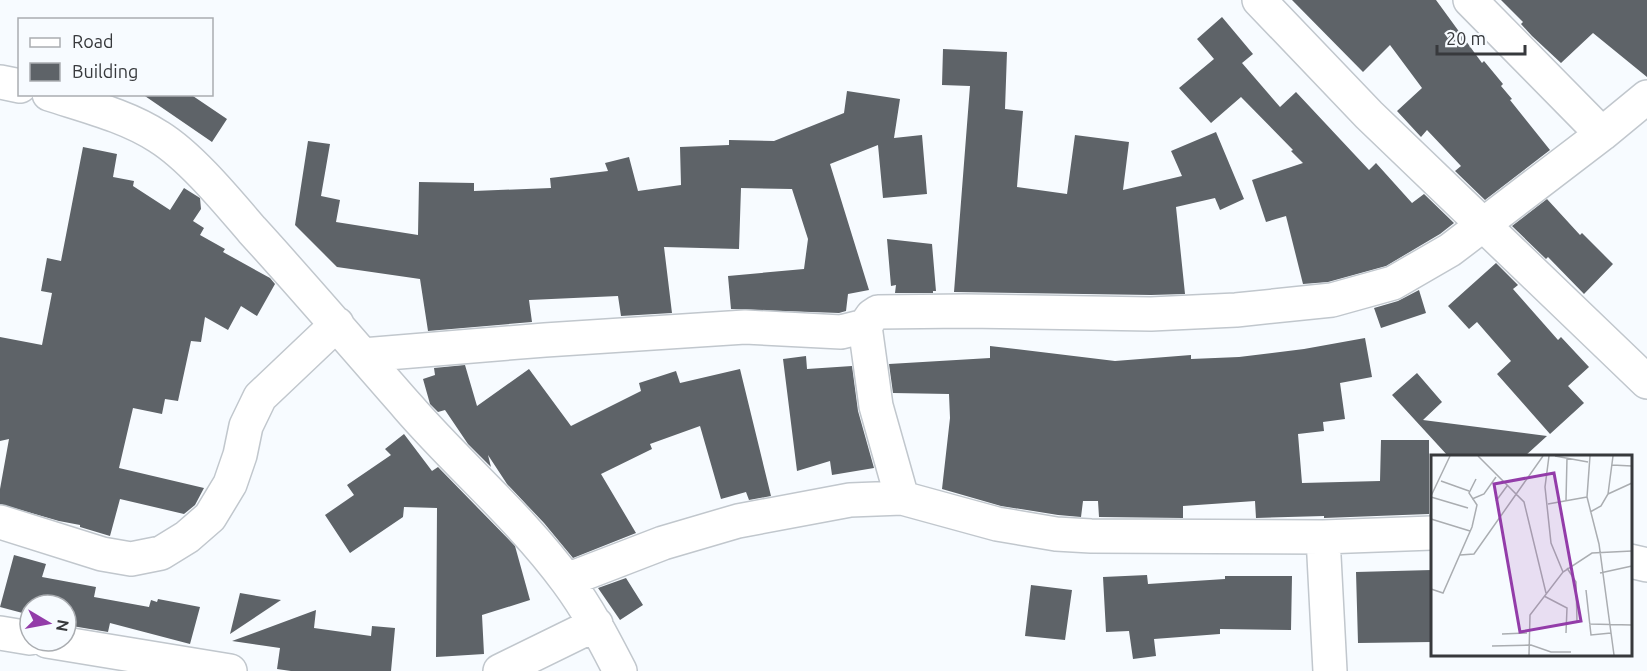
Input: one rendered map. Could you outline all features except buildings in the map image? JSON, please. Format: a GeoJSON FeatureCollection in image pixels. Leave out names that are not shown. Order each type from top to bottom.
{"type":"FeatureCollection","features":[{"type":"Feature","properties":{"kind":"street"},"geometry":{"type":"LineString","coordinates":[[1259,0],[1369,115],[1647,382]]}},
{"type":"Feature","properties":{"kind":"street"},"geometry":{"type":"LineString","coordinates":[[1470,0],[1602,134]]}},
{"type":"Feature","properties":{"kind":"street"},"geometry":{"type":"LineString","coordinates":[[0,82],[18,86]]}},
{"type":"Feature","properties":{"kind":"street"},"geometry":{"type":"LineString","coordinates":[[55,96],[134,124],[159,136],[177,150],[230,205],[337,324],[409,409],[530,537],[567,580],[596,624],[620,671]]}},
{"type":"Feature","properties":{"kind":"street"},"geometry":{"type":"LineString","coordinates":[[363,355],[745,327],[841,332],[865,326],[878,312],[1151,314],[1236,310],[1332,300],[1393,283],[1450,250],[1647,98]]}},
{"type":"Feature","properties":{"kind":"street"},"geometry":{"type":"LineString","coordinates":[[0,522],[102,554],[130,559],[161,553],[188,537],[210,517],[230,484],[240,455],[246,426],[260,397],[337,324]]}},
{"type":"Feature","properties":{"kind":"street"},"geometry":{"type":"LineString","coordinates":[[865,326],[876,405],[903,498]]}},
{"type":"Feature","properties":{"kind":"street"},"geometry":{"type":"LineString","coordinates":[[567,580],[663,543],[738,521],[850,500],[903,498],[998,524],[1056,534],[1120,537],[1323,537],[1431,533]]}},
{"type":"Feature","properties":{"kind":"street"},"geometry":{"type":"LineString","coordinates":[[1323,537],[1330,671]]}},
{"type":"Feature","properties":{"kind":"street"},"geometry":{"type":"LineString","coordinates":[[1632,561],[1647,565]]}},
{"type":"Feature","properties":{"kind":"street"},"geometry":{"type":"LineString","coordinates":[[501,671],[596,624]]}},
{"type":"Feature","properties":{"kind":"street"},"geometry":{"type":"LineString","coordinates":[[0,633],[18,636]]}},
{"type":"Feature","properties":{"kind":"street"},"geometry":{"type":"LineString","coordinates":[[78,646],[230,671]]}}]}
